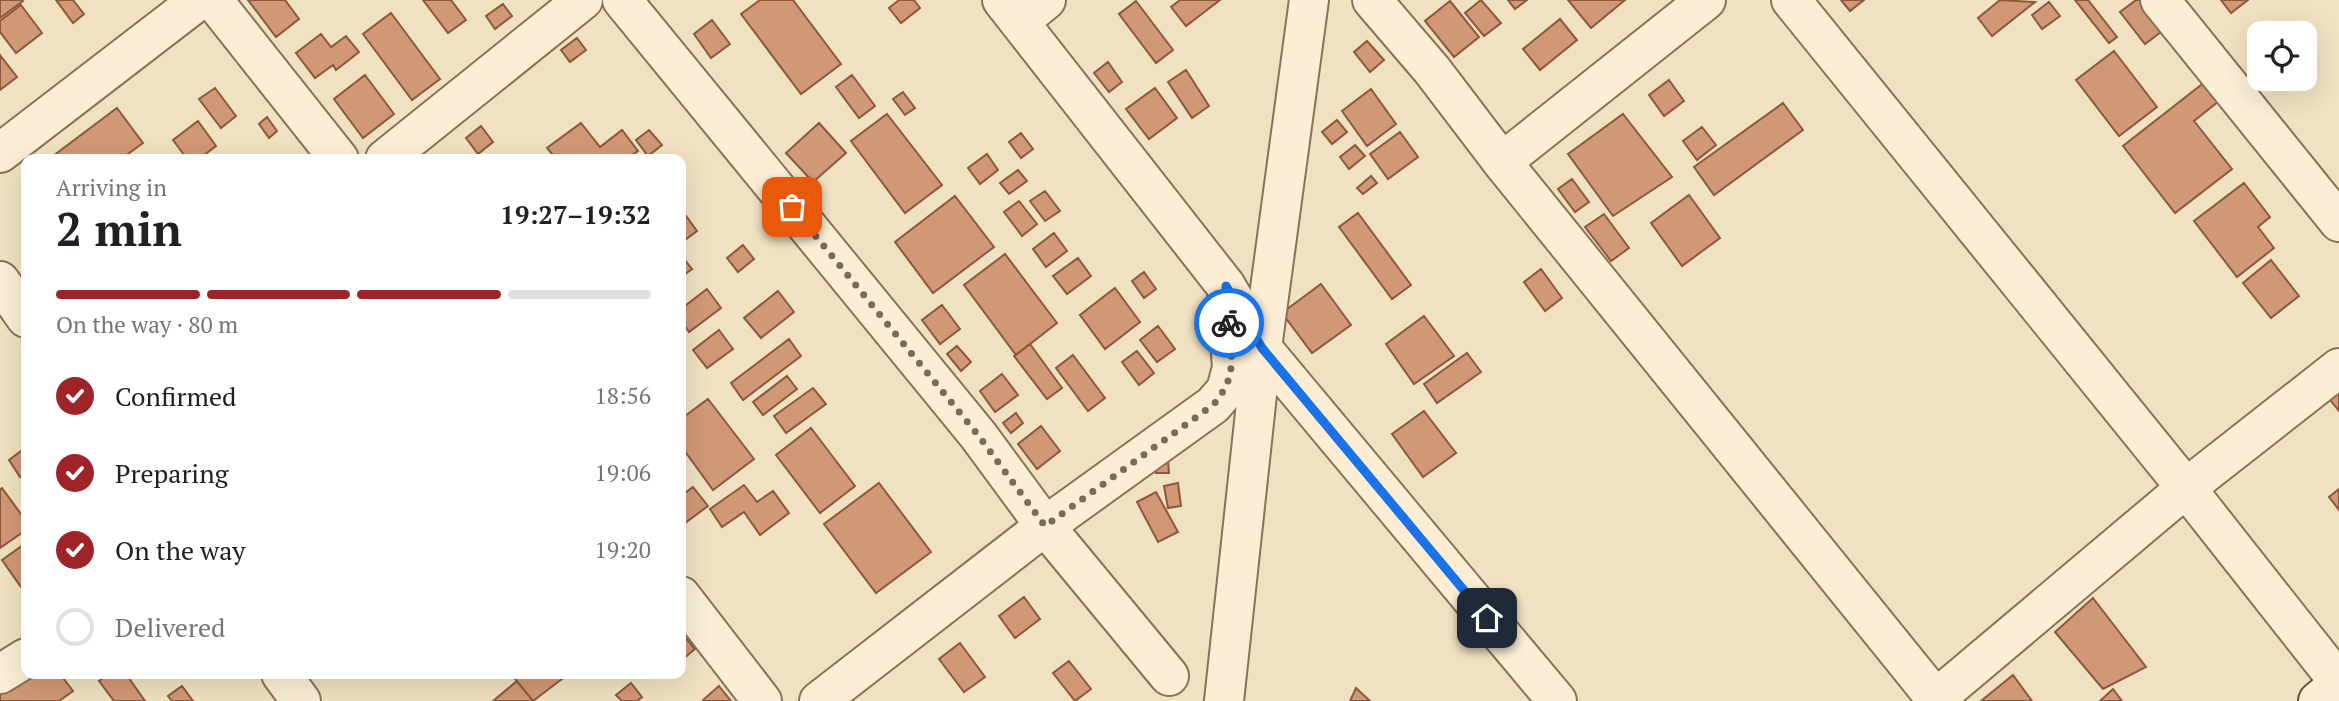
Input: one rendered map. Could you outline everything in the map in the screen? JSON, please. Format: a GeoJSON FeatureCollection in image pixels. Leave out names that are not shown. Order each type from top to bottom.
{"type":"FeatureCollection","features":[{"type":"Feature","properties":{"kind":"street"},"geometry":{"type":"LineString","coordinates":[[0,153],[200,0]]}},
{"type":"Feature","properties":{"kind":"street"},"geometry":{"type":"LineString","coordinates":[[212,0],[335,154]]}},
{"type":"Feature","properties":{"kind":"street"},"geometry":{"type":"LineString","coordinates":[[391,154],[583,0]]}},
{"type":"Feature","properties":{"kind":"street"},"geometry":{"type":"LineString","coordinates":[[622,0],[978,435],[1045,526],[1169,676]]}},
{"type":"Feature","properties":{"kind":"street"},"geometry":{"type":"LineString","coordinates":[[1224,701],[1262,348],[1309,0]]}},
{"type":"Feature","properties":{"kind":"street"},"geometry":{"type":"LineString","coordinates":[[1372,0],[1432,69],[1502,162],[1934,700],[2186,488],[2339,368]]}},
{"type":"Feature","properties":{"kind":"street"},"geometry":{"type":"LineString","coordinates":[[1502,162],[1706,0]]}},
{"type":"Feature","properties":{"kind":"street"},"geometry":{"type":"LineString","coordinates":[[1791,0],[2186,488],[2339,683],[2318,701]]}},
{"type":"Feature","properties":{"kind":"street"},"geometry":{"type":"LineString","coordinates":[[2160,0],[2339,222]]}},
{"type":"Feature","properties":{"kind":"street"},"geometry":{"type":"LineString","coordinates":[[1023,7],[1226,286],[1262,348],[1557,701]]}},
{"type":"Feature","properties":{"kind":"street"},"geometry":{"type":"LineString","coordinates":[[0,281],[21,311]]}},
{"type":"Feature","properties":{"kind":"street"},"geometry":{"type":"LineString","coordinates":[[819,701],[1045,526],[1213,405],[1226,390],[1232,368],[1226,286]]}},
{"type":"Feature","properties":{"kind":"street"},"geometry":{"type":"LineString","coordinates":[[686,602],[762,701]]}},
{"type":"Feature","properties":{"kind":"street"},"geometry":{"type":"LineString","coordinates":[[0,674],[21,661]]}},
{"type":"Feature","properties":{"kind":"street"},"geometry":{"type":"LineString","coordinates":[[285,679],[301,701]]}},
{"type":"Feature","properties":{"kind":"building"},"geometry":{"type":"Polygon","coordinates":[[[0,0],[22,0],[23,1],[0,18],[0,0]]]}},
{"type":"Feature","properties":{"kind":"building"},"geometry":{"type":"Polygon","coordinates":[[[56,0],[73,0],[84,14],[73,23],[56,0]]]}},
{"type":"Feature","properties":{"kind":"building"},"geometry":{"type":"Polygon","coordinates":[[[248,0],[285,0],[299,19],[276,37],[248,0]]]}},
{"type":"Feature","properties":{"kind":"building"},"geometry":{"type":"Polygon","coordinates":[[[423,0],[451,0],[466,20],[448,33],[423,0]]]}},
{"type":"Feature","properties":{"kind":"building"},"geometry":{"type":"Polygon","coordinates":[[[760,0],[793,0],[841,64],[801,94],[741,14],[760,0]]]}},
{"type":"Feature","properties":{"kind":"building"},"geometry":{"type":"Polygon","coordinates":[[[899,0],[914,0],[920,8],[901,23],[889,8],[899,0]]]}},
{"type":"Feature","properties":{"kind":"building"},"geometry":{"type":"Polygon","coordinates":[[[1180,0],[1220,0],[1186,26],[1171,7],[1180,0]]]}},
{"type":"Feature","properties":{"kind":"building"},"geometry":{"type":"Polygon","coordinates":[[[1481,0],[1501,23],[1484,36],[1465,13],[1481,0]]]}},
{"type":"Feature","properties":{"kind":"building"},"geometry":{"type":"Polygon","coordinates":[[[1508,0],[1527,0],[1515,9],[1508,0]]]}},
{"type":"Feature","properties":{"kind":"building"},"geometry":{"type":"Polygon","coordinates":[[[1568,0],[1625,0],[1591,28],[1568,0]]]}},
{"type":"Feature","properties":{"kind":"building"},"geometry":{"type":"Polygon","coordinates":[[[1841,0],[1864,0],[1850,11],[1841,0]]]}},
{"type":"Feature","properties":{"kind":"building"},"geometry":{"type":"Polygon","coordinates":[[[2000,0],[2035,2],[1992,36],[1978,18],[2000,0]]]}},
{"type":"Feature","properties":{"kind":"building"},"geometry":{"type":"Polygon","coordinates":[[[2075,0],[2088,0],[2117,37],[2109,43],[2075,0]]]}},
{"type":"Feature","properties":{"kind":"building"},"geometry":{"type":"Polygon","coordinates":[[[2136,0],[2145,0],[2166,28],[2145,44],[2120,12],[2136,0]]]}},
{"type":"Feature","properties":{"kind":"building"},"geometry":{"type":"Polygon","coordinates":[[[2221,0],[2248,0],[2231,13],[2221,0]]]}},
{"type":"Feature","properties":{"kind":"building"},"geometry":{"type":"Polygon","coordinates":[[[1136,1],[1173,50],[1156,63],[1119,14],[1136,1]]]}},
{"type":"Feature","properties":{"kind":"building"},"geometry":{"type":"Polygon","coordinates":[[[1450,1],[1479,37],[1454,57],[1425,21],[1450,1]]]}},
{"type":"Feature","properties":{"kind":"building"},"geometry":{"type":"Polygon","coordinates":[[[2049,2],[2060,16],[2042,29],[2032,15],[2049,2]]]}},
{"type":"Feature","properties":{"kind":"building"},"geometry":{"type":"Polygon","coordinates":[[[503,4],[512,16],[495,29],[486,16],[503,4]]]}},
{"type":"Feature","properties":{"kind":"building"},"geometry":{"type":"Polygon","coordinates":[[[21,5],[42,33],[16,53],[0,32],[0,21],[21,5]]]}},
{"type":"Feature","properties":{"kind":"building"},"geometry":{"type":"Polygon","coordinates":[[[391,13],[440,79],[412,100],[363,34],[391,13]]]}},
{"type":"Feature","properties":{"kind":"building"},"geometry":{"type":"Polygon","coordinates":[[[1560,19],[1577,40],[1540,70],[1523,49],[1560,19]]]}},
{"type":"Feature","properties":{"kind":"building"},"geometry":{"type":"Polygon","coordinates":[[[712,20],[730,44],[711,58],[694,34],[712,20]]]}},
{"type":"Feature","properties":{"kind":"building"},"geometry":{"type":"Polygon","coordinates":[[[321,34],[331,47],[346,36],[359,52],[336,70],[333,65],[315,78],[296,53],[321,34]]]}},
{"type":"Feature","properties":{"kind":"building"},"geometry":{"type":"Polygon","coordinates":[[[577,38],[586,50],[570,62],[561,50],[577,38]]]}},
{"type":"Feature","properties":{"kind":"building"},"geometry":{"type":"Polygon","coordinates":[[[1367,41],[1384,60],[1370,72],[1354,52],[1367,41]]]}},
{"type":"Feature","properties":{"kind":"building"},"geometry":{"type":"Polygon","coordinates":[[[2114,51],[2157,107],[2119,136],[2076,80],[2114,51]]]}},
{"type":"Feature","properties":{"kind":"building"},"geometry":{"type":"Polygon","coordinates":[[[0,55],[17,77],[0,90],[0,55]]]}},
{"type":"Feature","properties":{"kind":"building"},"geometry":{"type":"Polygon","coordinates":[[[1108,62],[1122,82],[1109,92],[1094,73],[1108,62]]]}},
{"type":"Feature","properties":{"kind":"building"},"geometry":{"type":"Polygon","coordinates":[[[1186,70],[1209,106],[1192,118],[1168,82],[1186,70]]]}},
{"type":"Feature","properties":{"kind":"building"},"geometry":{"type":"Polygon","coordinates":[[[365,75],[394,114],[363,138],[334,99],[365,75]]]}},
{"type":"Feature","properties":{"kind":"building"},"geometry":{"type":"Polygon","coordinates":[[[852,75],[875,106],[859,118],[836,87],[852,75]]]}},
{"type":"Feature","properties":{"kind":"building"},"geometry":{"type":"Polygon","coordinates":[[[2210,78],[2224,97],[2194,121],[2232,169],[2175,213],[2123,146],[2210,78]]]}},
{"type":"Feature","properties":{"kind":"building"},"geometry":{"type":"Polygon","coordinates":[[[1669,80],[1684,101],[1664,116],[1649,95],[1669,80]]]}},
{"type":"Feature","properties":{"kind":"building"},"geometry":{"type":"Polygon","coordinates":[[[215,88],[236,116],[221,128],[199,99],[215,88]]]}},
{"type":"Feature","properties":{"kind":"building"},"geometry":{"type":"Polygon","coordinates":[[[1155,88],[1177,118],[1149,139],[1126,109],[1155,88]]]}},
{"type":"Feature","properties":{"kind":"building"},"geometry":{"type":"Polygon","coordinates":[[[1371,89],[1396,124],[1367,146],[1342,111],[1371,89]]]}},
{"type":"Feature","properties":{"kind":"building"},"geometry":{"type":"Polygon","coordinates":[[[903,92],[915,108],[905,115],[893,99],[903,92]]]}},
{"type":"Feature","properties":{"kind":"building"},"geometry":{"type":"Polygon","coordinates":[[[1783,103],[1803,130],[1714,195],[1694,167],[1783,103]]]}},
{"type":"Feature","properties":{"kind":"building"},"geometry":{"type":"Polygon","coordinates":[[[117,108],[143,143],[128,154],[56,154],[117,108]]]}},
{"type":"Feature","properties":{"kind":"building"},"geometry":{"type":"Polygon","coordinates":[[[887,114],[942,185],[905,213],[851,141],[887,114]]]}},
{"type":"Feature","properties":{"kind":"building"},"geometry":{"type":"Polygon","coordinates":[[[1623,114],[1672,177],[1613,216],[1568,154],[1623,114]]]}},
{"type":"Feature","properties":{"kind":"building"},"geometry":{"type":"Polygon","coordinates":[[[267,117],[277,131],[269,138],[259,124],[267,117]]]}},
{"type":"Feature","properties":{"kind":"building"},"geometry":{"type":"Polygon","coordinates":[[[1337,120],[1347,132],[1332,144],[1322,132],[1337,120]]]}},
{"type":"Feature","properties":{"kind":"building"},"geometry":{"type":"Polygon","coordinates":[[[198,121],[216,146],[206,154],[183,154],[173,140],[198,121]]]}},
{"type":"Feature","properties":{"kind":"building"},"geometry":{"type":"Polygon","coordinates":[[[581,123],[600,147],[622,130],[638,151],[634,154],[552,154],[547,148],[581,123]]]}},
{"type":"Feature","properties":{"kind":"building"},"geometry":{"type":"Polygon","coordinates":[[[819,123],[846,153],[813,182],[786,153],[819,123]]]}},
{"type":"Feature","properties":{"kind":"building"},"geometry":{"type":"Polygon","coordinates":[[[481,126],[493,142],[478,154],[466,138],[481,126]]]}},
{"type":"Feature","properties":{"kind":"building"},"geometry":{"type":"Polygon","coordinates":[[[1702,127],[1716,145],[1697,160],[1683,141],[1702,127]]]}},
{"type":"Feature","properties":{"kind":"building"},"geometry":{"type":"Polygon","coordinates":[[[649,130],[662,145],[646,154],[636,140],[649,130]]]}},
{"type":"Feature","properties":{"kind":"building"},"geometry":{"type":"Polygon","coordinates":[[[1400,132],[1418,157],[1388,179],[1370,154],[1400,132]]]}},
{"type":"Feature","properties":{"kind":"building"},"geometry":{"type":"Polygon","coordinates":[[[1021,133],[1033,149],[1021,158],[1009,142],[1021,133]]]}},
{"type":"Feature","properties":{"kind":"building"},"geometry":{"type":"Polygon","coordinates":[[[1355,145],[1365,156],[1349,169],[1340,157],[1355,145]]]}},
{"type":"Feature","properties":{"kind":"building"},"geometry":{"type":"Polygon","coordinates":[[[987,154],[998,170],[980,184],[968,168],[987,154]]]}},
{"type":"Feature","properties":{"kind":"building"},"geometry":{"type":"Polygon","coordinates":[[[1018,170],[1027,181],[1009,194],[1000,183],[1018,170]]]}},
{"type":"Feature","properties":{"kind":"building"},"geometry":{"type":"Polygon","coordinates":[[[1371,176],[1377,183],[1363,194],[1357,188],[1371,176]]]}},
{"type":"Feature","properties":{"kind":"building"},"geometry":{"type":"Polygon","coordinates":[[[1572,179],[1589,202],[1575,212],[1558,189],[1572,179]]]}},
{"type":"Feature","properties":{"kind":"building"},"geometry":{"type":"Polygon","coordinates":[[[2244,183],[2270,217],[2258,227],[2274,248],[2237,277],[2194,221],[2244,183]]]}},
{"type":"Feature","properties":{"kind":"building"},"geometry":{"type":"Polygon","coordinates":[[[1045,191],[1060,211],[1045,221],[1030,201],[1045,191]]]}},
{"type":"Feature","properties":{"kind":"building"},"geometry":{"type":"Polygon","coordinates":[[[1689,195],[1720,238],[1682,266],[1651,223],[1689,195]]]}},
{"type":"Feature","properties":{"kind":"building"},"geometry":{"type":"Polygon","coordinates":[[[955,196],[994,247],[933,293],[895,242],[955,196]]]}},
{"type":"Feature","properties":{"kind":"building"},"geometry":{"type":"Polygon","coordinates":[[[1019,201],[1037,224],[1022,236],[1004,212],[1019,201]]]}},
{"type":"Feature","properties":{"kind":"building"},"geometry":{"type":"Polygon","coordinates":[[[1358,213],[1411,285],[1392,299],[1339,227],[1358,213]]]}},
{"type":"Feature","properties":{"kind":"building"},"geometry":{"type":"Polygon","coordinates":[[[1604,214],[1629,248],[1611,261],[1585,227],[1604,214]]]}},
{"type":"Feature","properties":{"kind":"building"},"geometry":{"type":"Polygon","coordinates":[[[686,216],[697,231],[686,239],[686,216]]]}},
{"type":"Feature","properties":{"kind":"building"},"geometry":{"type":"Polygon","coordinates":[[[1054,233],[1067,251],[1046,267],[1033,249],[1054,233]]]}},
{"type":"Feature","properties":{"kind":"building"},"geometry":{"type":"Polygon","coordinates":[[[743,245],[754,259],[738,272],[727,258],[743,245]]]}},
{"type":"Feature","properties":{"kind":"building"},"geometry":{"type":"Polygon","coordinates":[[[1005,254],[1057,323],[1016,355],[964,285],[1005,254]]]}},
{"type":"Feature","properties":{"kind":"building"},"geometry":{"type":"Polygon","coordinates":[[[1078,258],[1091,276],[1067,294],[1053,276],[1078,258]]]}},
{"type":"Feature","properties":{"kind":"building"},"geometry":{"type":"Polygon","coordinates":[[[2271,260],[2299,296],[2271,318],[2243,283],[2271,260]]]}},
{"type":"Feature","properties":{"kind":"building"},"geometry":{"type":"Polygon","coordinates":[[[686,261],[692,269],[686,273],[686,261]]]}},
{"type":"Feature","properties":{"kind":"building"},"geometry":{"type":"Polygon","coordinates":[[[1541,269],[1562,298],[1545,311],[1524,282],[1541,269]]]}},
{"type":"Feature","properties":{"kind":"building"},"geometry":{"type":"Polygon","coordinates":[[[1144,272],[1156,289],[1144,298],[1132,281],[1144,272]]]}},
{"type":"Feature","properties":{"kind":"building"},"geometry":{"type":"Polygon","coordinates":[[[1321,284],[1351,325],[1312,353],[1282,313],[1321,284]]]}},
{"type":"Feature","properties":{"kind":"building"},"geometry":{"type":"Polygon","coordinates":[[[1115,288],[1140,322],[1105,349],[1080,315],[1115,288]]]}},
{"type":"Feature","properties":{"kind":"building"},"geometry":{"type":"Polygon","coordinates":[[[707,289],[721,308],[689,332],[686,328],[686,305],[707,289]]]}},
{"type":"Feature","properties":{"kind":"building"},"geometry":{"type":"Polygon","coordinates":[[[778,291],[794,312],[761,338],[744,318],[778,291]]]}},
{"type":"Feature","properties":{"kind":"building"},"geometry":{"type":"Polygon","coordinates":[[[942,305],[960,329],[940,344],[922,320],[942,305]]]}},
{"type":"Feature","properties":{"kind":"building"},"geometry":{"type":"Polygon","coordinates":[[[1424,316],[1454,356],[1414,384],[1386,344],[1424,316]]]}},
{"type":"Feature","properties":{"kind":"building"},"geometry":{"type":"Polygon","coordinates":[[[1158,326],[1175,349],[1157,362],[1140,340],[1158,326]]]}},
{"type":"Feature","properties":{"kind":"building"},"geometry":{"type":"Polygon","coordinates":[[[719,330],[733,349],[707,368],[693,350],[719,330]]]}},
{"type":"Feature","properties":{"kind":"building"},"geometry":{"type":"Polygon","coordinates":[[[789,339],[801,356],[743,400],[731,383],[789,339]]]}},
{"type":"Feature","properties":{"kind":"building"},"geometry":{"type":"Polygon","coordinates":[[[1030,344],[1062,388],[1047,399],[1014,356],[1030,344]]]}},
{"type":"Feature","properties":{"kind":"building"},"geometry":{"type":"Polygon","coordinates":[[[957,346],[971,362],[961,371],[947,354],[957,346]]]}},
{"type":"Feature","properties":{"kind":"building"},"geometry":{"type":"Polygon","coordinates":[[[1137,351],[1154,373],[1139,385],[1122,362],[1137,351]]]}},
{"type":"Feature","properties":{"kind":"building"},"geometry":{"type":"Polygon","coordinates":[[[1467,353],[1481,372],[1437,403],[1424,384],[1467,353]]]}},
{"type":"Feature","properties":{"kind":"building"},"geometry":{"type":"Polygon","coordinates":[[[1073,355],[1105,398],[1088,411],[1056,368],[1073,355]]]}},
{"type":"Feature","properties":{"kind":"building"},"geometry":{"type":"Polygon","coordinates":[[[1002,374],[1018,395],[995,412],[980,391],[1002,374]]]}},
{"type":"Feature","properties":{"kind":"building"},"geometry":{"type":"Polygon","coordinates":[[[787,376],[797,389],[763,415],[753,402],[787,376]]]}},
{"type":"Feature","properties":{"kind":"building"},"geometry":{"type":"Polygon","coordinates":[[[2339,376],[2339,411],[2322,390],[2339,376]]]}},
{"type":"Feature","properties":{"kind":"building"},"geometry":{"type":"Polygon","coordinates":[[[813,388],[826,404],[786,433],[774,416],[813,388]]]}},
{"type":"Feature","properties":{"kind":"building"},"geometry":{"type":"Polygon","coordinates":[[[708,399],[754,459],[713,490],[686,453],[686,415],[708,399]]]}},
{"type":"Feature","properties":{"kind":"building"},"geometry":{"type":"Polygon","coordinates":[[[1424,411],[1456,453],[1423,477],[1392,434],[1424,411]]]}},
{"type":"Feature","properties":{"kind":"building"},"geometry":{"type":"Polygon","coordinates":[[[1016,413],[1023,423],[1011,433],[1003,423],[1016,413]]]}},
{"type":"Feature","properties":{"kind":"building"},"geometry":{"type":"Polygon","coordinates":[[[1041,426],[1060,451],[1037,469],[1018,444],[1041,426]]]}},
{"type":"Feature","properties":{"kind":"building"},"geometry":{"type":"Polygon","coordinates":[[[811,428],[855,486],[820,513],[776,455],[811,428]]]}},
{"type":"Feature","properties":{"kind":"building"},"geometry":{"type":"Polygon","coordinates":[[[21,451],[21,476],[20,477],[9,460],[21,451]]]}},
{"type":"Feature","properties":{"kind":"building"},"geometry":{"type":"Polygon","coordinates":[[[1155,459],[1168,459],[1169,473],[1156,473],[1155,459]]]}},
{"type":"Feature","properties":{"kind":"building"},"geometry":{"type":"Polygon","coordinates":[[[879,483],[931,552],[876,593],[824,524],[879,483]]]}},
{"type":"Feature","properties":{"kind":"building"},"geometry":{"type":"Polygon","coordinates":[[[1178,483],[1181,506],[1168,508],[1164,486],[1178,483]]]}},
{"type":"Feature","properties":{"kind":"building"},"geometry":{"type":"Polygon","coordinates":[[[744,485],[757,502],[773,491],[789,513],[760,535],[744,512],[722,527],[710,509],[744,485]]]}},
{"type":"Feature","properties":{"kind":"building"},"geometry":{"type":"Polygon","coordinates":[[[693,487],[708,506],[686,522],[686,492],[693,487]]]}},
{"type":"Feature","properties":{"kind":"building"},"geometry":{"type":"Polygon","coordinates":[[[2,488],[21,514],[21,533],[0,548],[2,488]]]}},
{"type":"Feature","properties":{"kind":"building"},"geometry":{"type":"Polygon","coordinates":[[[2339,489],[2339,510],[2329,497],[2339,489]]]}},
{"type":"Feature","properties":{"kind":"building"},"geometry":{"type":"Polygon","coordinates":[[[1156,492],[1178,532],[1158,542],[1137,502],[1156,492]]]}},
{"type":"Feature","properties":{"kind":"building"},"geometry":{"type":"Polygon","coordinates":[[[21,547],[21,587],[2,560],[21,547]]]}},
{"type":"Feature","properties":{"kind":"building"},"geometry":{"type":"Polygon","coordinates":[[[1024,597],[1040,619],[1015,638],[999,616],[1024,597]]]}},
{"type":"Feature","properties":{"kind":"building"},"geometry":{"type":"Polygon","coordinates":[[[2093,598],[2146,667],[2103,689],[2055,632],[2093,598]]]}},
{"type":"Feature","properties":{"kind":"building"},"geometry":{"type":"Polygon","coordinates":[[[686,638],[695,649],[686,657],[686,638]]]}},
{"type":"Feature","properties":{"kind":"building"},"geometry":{"type":"Polygon","coordinates":[[[960,643],[985,677],[964,692],[939,659],[960,643]]]}},
{"type":"Feature","properties":{"kind":"building"},"geometry":{"type":"Polygon","coordinates":[[[1069,661],[1091,689],[1075,701],[1053,673],[1069,661]]]}},
{"type":"Feature","properties":{"kind":"building"},"geometry":{"type":"Polygon","coordinates":[[[2013,675],[2032,701],[1981,701],[2013,675]]]}},
{"type":"Feature","properties":{"kind":"building"},"geometry":{"type":"Polygon","coordinates":[[[21,678],[64,679],[73,691],[59,701],[0,701],[0,693],[21,678]]]}},
{"type":"Feature","properties":{"kind":"building"},"geometry":{"type":"Polygon","coordinates":[[[130,679],[145,701],[114,701],[99,681],[130,679]]]}},
{"type":"Feature","properties":{"kind":"building"},"geometry":{"type":"Polygon","coordinates":[[[515,679],[562,679],[533,701],[515,679]]]}},
{"type":"Feature","properties":{"kind":"building"},"geometry":{"type":"Polygon","coordinates":[[[517,681],[533,701],[493,701],[517,681]]]}},
{"type":"Feature","properties":{"kind":"building"},"geometry":{"type":"Polygon","coordinates":[[[631,683],[642,697],[637,701],[622,701],[616,695],[631,683]]]}},
{"type":"Feature","properties":{"kind":"building"},"geometry":{"type":"Polygon","coordinates":[[[182,686],[193,701],[172,701],[168,696],[182,686]]]}},
{"type":"Feature","properties":{"kind":"building"},"geometry":{"type":"Polygon","coordinates":[[[719,686],[731,701],[703,700],[719,686]]]}},
{"type":"Feature","properties":{"kind":"building"},"geometry":{"type":"Polygon","coordinates":[[[1356,688],[1370,701],[1350,701],[1356,688]]]}},
{"type":"Feature","properties":{"kind":"building"},"geometry":{"type":"Polygon","coordinates":[[[2113,689],[2122,701],[2100,701],[2113,689]]]}},
{"type":"Feature","properties":{"kind":"way so far"},"geometry":{"type":"LineString","coordinates":[[792,207],[978,435],[1045,526],[1213,405],[1226,390],[1232,368],[1229,323]]}},
{"type":"Feature","properties":{"kind":"route"},"geometry":{"type":"LineString","coordinates":[[1229,323],[1226,286],[1262,348],[1487,618]]}}]}
